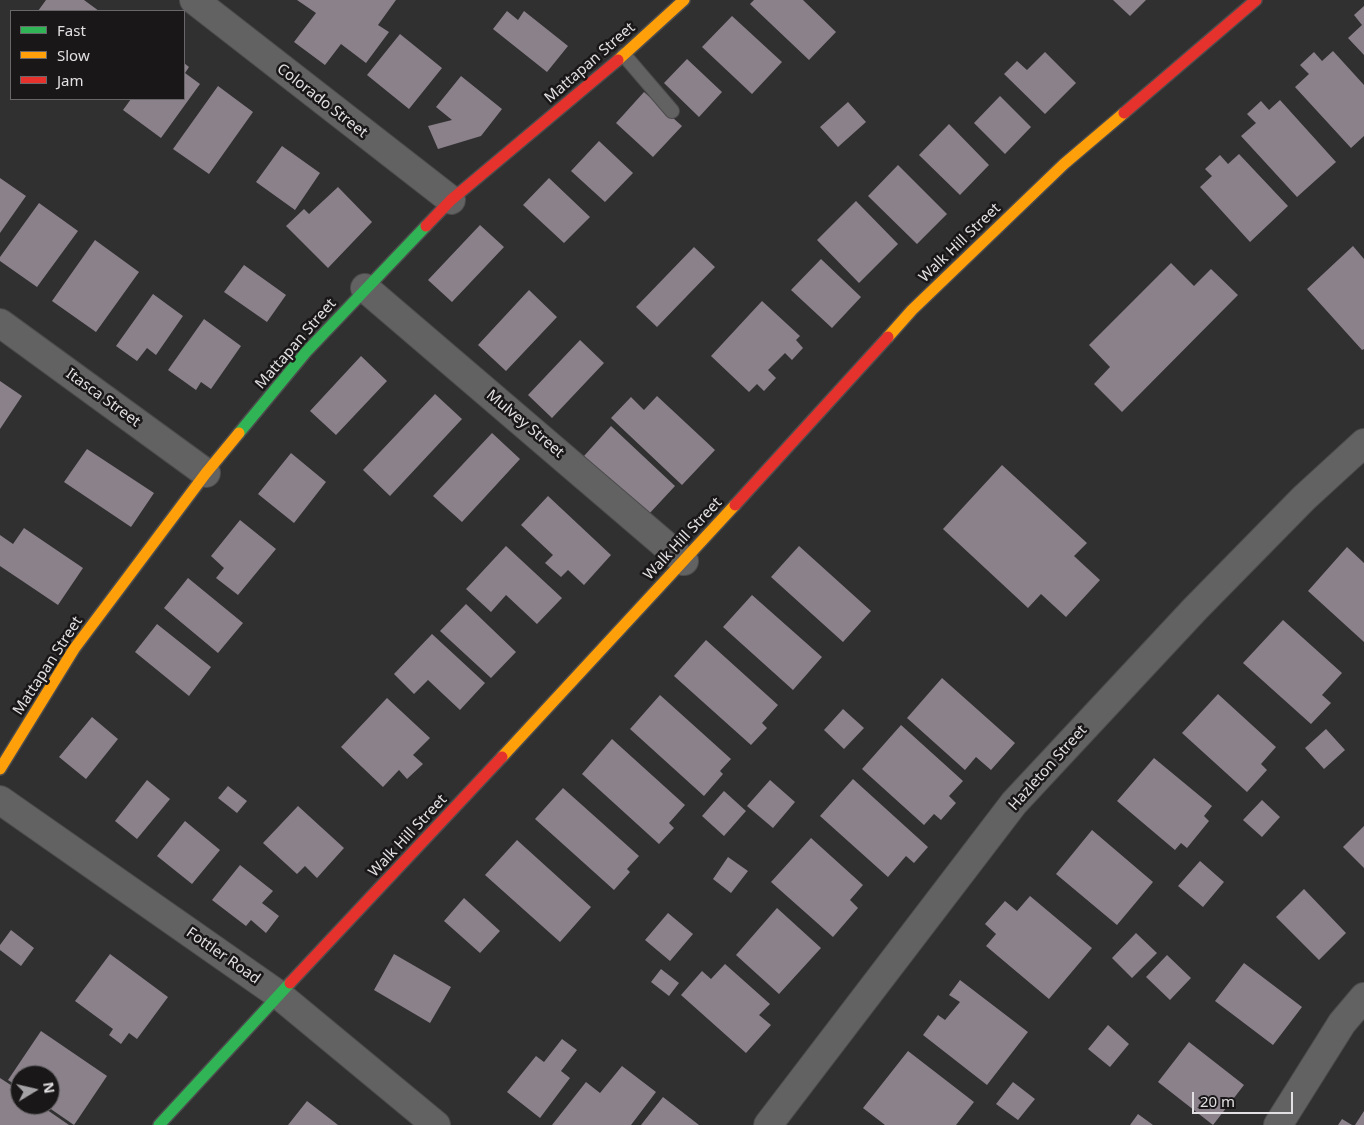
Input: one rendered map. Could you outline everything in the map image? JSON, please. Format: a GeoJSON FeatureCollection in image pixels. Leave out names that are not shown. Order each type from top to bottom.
{"type":"FeatureCollection","features":[{"type":"Feature","properties":{"kind":"main road","name":"Mattapan Street"},"geometry":{"type":"LineString","coordinates":[[0,769],[74,649],[206,473],[306,352],[450,200],[624,55],[684,0]]}},
{"type":"Feature","properties":{"kind":"main road","name":"Walk Hill Street"},"geometry":{"type":"LineString","coordinates":[[159,1125],[520,740],[912,310],[1064,164],[1256,0]]}},
{"type":"Feature","properties":{"kind":"street","name":"Colorado Street"},"geometry":{"type":"LineString","coordinates":[[194,0],[450,200]]}},
{"type":"Feature","properties":{"kind":"street","name":"Mulvey Street"},"geometry":{"type":"LineString","coordinates":[[365,288],[684,561]]}},
{"type":"Feature","properties":{"kind":"street","name":"Itasca Street"},"geometry":{"type":"LineString","coordinates":[[0,323],[206,473]]}},
{"type":"Feature","properties":{"kind":"street","name":"Hazleton Street"},"geometry":{"type":"LineString","coordinates":[[768,1125],[1014,803],[1195,609],[1304,498],[1364,443]]}},
{"type":"Feature","properties":{"kind":"street","name":"Fottler Road"},"geometry":{"type":"LineString","coordinates":[[0,800],[279,995],[436,1125]]}},
{"type":"Feature","properties":{"kind":"street"},"geometry":{"type":"LineString","coordinates":[[1278,1125],[1342,1023],[1364,996]]}},
{"type":"Feature","properties":{"kind":"lane"},"geometry":{"type":"LineString","coordinates":[[624,55],[672,111]]}},
{"type":"Feature","properties":{"kind":"building"},"geometry":{"type":"Polygon","coordinates":[[[46,0],[84,0],[98,10],[39,10],[46,0]]]}},
{"type":"Feature","properties":{"kind":"building"},"geometry":{"type":"Polygon","coordinates":[[[297,0],[396,0],[378,25],[389,32],[366,63],[341,44],[325,65],[294,42],[316,13],[297,0]]]}},
{"type":"Feature","properties":{"kind":"building"},"geometry":{"type":"Polygon","coordinates":[[[754,0],[803,0],[836,32],[809,60],[750,4],[754,0]]]}},
{"type":"Feature","properties":{"kind":"building"},"geometry":{"type":"Polygon","coordinates":[[[1113,0],[1146,0],[1130,16],[1113,0]]]}},
{"type":"Feature","properties":{"kind":"building"},"geometry":{"type":"Polygon","coordinates":[[[1364,6],[1364,55],[1348,38],[1362,25],[1354,15],[1364,6]]]}},
{"type":"Feature","properties":{"kind":"building"},"geometry":{"type":"Polygon","coordinates":[[[507,11],[518,20],[524,11],[568,46],[547,72],[493,29],[507,11]]]}},
{"type":"Feature","properties":{"kind":"building"},"geometry":{"type":"Polygon","coordinates":[[[732,16],[782,62],[752,94],[702,47],[732,16]]]}},
{"type":"Feature","properties":{"kind":"building"},"geometry":{"type":"Polygon","coordinates":[[[400,34],[442,68],[409,109],[367,75],[400,34]]]}},
{"type":"Feature","properties":{"kind":"building"},"geometry":{"type":"Polygon","coordinates":[[[1333,51],[1364,85],[1364,136],[1351,148],[1295,87],[1309,74],[1300,65],[1314,52],[1322,61],[1333,51]]]}},
{"type":"Feature","properties":{"kind":"building"},"geometry":{"type":"Polygon","coordinates":[[[1045,52],[1076,83],[1045,114],[1004,74],[1017,61],[1027,70],[1045,52]]]}},
{"type":"Feature","properties":{"kind":"building"},"geometry":{"type":"Polygon","coordinates":[[[687,59],[722,92],[699,117],[664,83],[687,59]]]}},
{"type":"Feature","properties":{"kind":"building"},"geometry":{"type":"Polygon","coordinates":[[[185,64],[189,67],[185,73],[185,64]]]}},
{"type":"Feature","properties":{"kind":"building"},"geometry":{"type":"Polygon","coordinates":[[[185,73],[200,84],[161,138],[123,110],[130,100],[185,100],[185,73]]]}},
{"type":"Feature","properties":{"kind":"building"},"geometry":{"type":"Polygon","coordinates":[[[461,76],[502,109],[481,136],[438,149],[428,126],[452,120],[436,107],[461,76]]]}},
{"type":"Feature","properties":{"kind":"building"},"geometry":{"type":"Polygon","coordinates":[[[218,86],[253,112],[209,174],[173,149],[218,86]]]}},
{"type":"Feature","properties":{"kind":"building"},"geometry":{"type":"Polygon","coordinates":[[[644,92],[682,126],[653,157],[616,123],[644,92]]]}},
{"type":"Feature","properties":{"kind":"building"},"geometry":{"type":"Polygon","coordinates":[[[1000,96],[1031,127],[1005,154],[974,123],[1000,96]]]}},
{"type":"Feature","properties":{"kind":"building"},"geometry":{"type":"Polygon","coordinates":[[[1280,100],[1336,162],[1297,197],[1241,136],[1256,123],[1247,114],[1261,101],[1269,110],[1280,100]]]}},
{"type":"Feature","properties":{"kind":"building"},"geometry":{"type":"Polygon","coordinates":[[[848,102],[866,122],[838,147],[820,127],[848,102]]]}},
{"type":"Feature","properties":{"kind":"building"},"geometry":{"type":"Polygon","coordinates":[[[949,124],[989,165],[960,195],[919,155],[949,124]]]}},
{"type":"Feature","properties":{"kind":"building"},"geometry":{"type":"Polygon","coordinates":[[[599,141],[633,173],[605,202],[571,171],[599,141]]]}},
{"type":"Feature","properties":{"kind":"building"},"geometry":{"type":"Polygon","coordinates":[[[282,146],[320,173],[295,210],[256,182],[282,146]]]}},
{"type":"Feature","properties":{"kind":"building"},"geometry":{"type":"Polygon","coordinates":[[[1239,154],[1288,206],[1250,242],[1200,187],[1212,176],[1205,169],[1220,155],[1228,164],[1239,154]]]}},
{"type":"Feature","properties":{"kind":"building"},"geometry":{"type":"Polygon","coordinates":[[[898,165],[947,214],[917,244],[868,196],[898,165]]]}},
{"type":"Feature","properties":{"kind":"building"},"geometry":{"type":"Polygon","coordinates":[[[0,178],[26,196],[0,233],[0,178]]]}},
{"type":"Feature","properties":{"kind":"building"},"geometry":{"type":"Polygon","coordinates":[[[549,178],[590,217],[564,243],[523,205],[549,178]]]}},
{"type":"Feature","properties":{"kind":"building"},"geometry":{"type":"Polygon","coordinates":[[[338,187],[372,222],[328,268],[286,226],[304,209],[309,214],[338,187]]]}},
{"type":"Feature","properties":{"kind":"building"},"geometry":{"type":"Polygon","coordinates":[[[856,201],[898,244],[859,283],[817,240],[856,201]]]}},
{"type":"Feature","properties":{"kind":"building"},"geometry":{"type":"Polygon","coordinates":[[[39,203],[78,231],[37,287],[0,261],[0,257],[39,203]]]}},
{"type":"Feature","properties":{"kind":"building"},"geometry":{"type":"Polygon","coordinates":[[[480,225],[504,247],[452,302],[428,280],[480,225]]]}},
{"type":"Feature","properties":{"kind":"building"},"geometry":{"type":"Polygon","coordinates":[[[95,240],[139,272],[96,332],[52,301],[95,240]]]}},
{"type":"Feature","properties":{"kind":"building"},"geometry":{"type":"Polygon","coordinates":[[[1353,246],[1364,259],[1364,349],[1362,350],[1307,289],[1353,246]]]}},
{"type":"Feature","properties":{"kind":"building"},"geometry":{"type":"Polygon","coordinates":[[[694,247],[715,267],[657,327],[636,307],[694,247]]]}},
{"type":"Feature","properties":{"kind":"building"},"geometry":{"type":"Polygon","coordinates":[[[821,259],[861,297],[832,328],[791,290],[821,259]]]}},
{"type":"Feature","properties":{"kind":"building"},"geometry":{"type":"Polygon","coordinates":[[[1171,263],[1194,286],[1211,269],[1238,295],[1122,412],[1094,384],[1110,367],[1089,345],[1171,263]]]}},
{"type":"Feature","properties":{"kind":"building"},"geometry":{"type":"Polygon","coordinates":[[[244,265],[286,295],[267,322],[224,292],[244,265]]]}},
{"type":"Feature","properties":{"kind":"building"},"geometry":{"type":"Polygon","coordinates":[[[529,290],[557,317],[506,371],[478,345],[529,290]]]}},
{"type":"Feature","properties":{"kind":"building"},"geometry":{"type":"Polygon","coordinates":[[[153,294],[183,316],[156,355],[147,348],[137,361],[116,346],[153,294]]]}},
{"type":"Feature","properties":{"kind":"building"},"geometry":{"type":"Polygon","coordinates":[[[762,301],[800,336],[796,340],[803,348],[792,360],[785,353],[768,370],[776,378],[764,391],[757,384],[749,392],[711,356],[762,301]]]}},
{"type":"Feature","properties":{"kind":"building"},"geometry":{"type":"Polygon","coordinates":[[[204,319],[241,346],[211,389],[201,382],[196,390],[168,370],[204,319]]]}},
{"type":"Feature","properties":{"kind":"building"},"geometry":{"type":"Polygon","coordinates":[[[580,340],[604,363],[552,418],[528,395],[580,340]]]}},
{"type":"Feature","properties":{"kind":"building"},"geometry":{"type":"Polygon","coordinates":[[[361,356],[387,381],[336,435],[310,411],[361,356]]]}},
{"type":"Feature","properties":{"kind":"building"},"geometry":{"type":"Polygon","coordinates":[[[0,381],[22,396],[0,429],[0,381]]]}},
{"type":"Feature","properties":{"kind":"building"},"geometry":{"type":"Polygon","coordinates":[[[435,394],[462,419],[390,496],[363,470],[435,394]]]}},
{"type":"Feature","properties":{"kind":"building"},"geometry":{"type":"Polygon","coordinates":[[[657,396],[715,450],[682,485],[611,418],[631,397],[644,410],[657,396]]]}},
{"type":"Feature","properties":{"kind":"building"},"geometry":{"type":"Polygon","coordinates":[[[611,426],[675,486],[648,515],[584,456],[611,426]]]}},
{"type":"Feature","properties":{"kind":"building"},"geometry":{"type":"Polygon","coordinates":[[[492,433],[520,459],[462,522],[433,496],[492,433]]]}},
{"type":"Feature","properties":{"kind":"building"},"geometry":{"type":"Polygon","coordinates":[[[87,449],[154,493],[131,527],[64,482],[87,449]]]}},
{"type":"Feature","properties":{"kind":"building"},"geometry":{"type":"Polygon","coordinates":[[[291,453],[326,482],[294,523],[258,494],[291,453]]]}},
{"type":"Feature","properties":{"kind":"building"},"geometry":{"type":"Polygon","coordinates":[[[1002,465],[1087,543],[1074,556],[1100,580],[1066,617],[1041,594],[1028,608],[943,529],[1002,465]]]}},
{"type":"Feature","properties":{"kind":"building"},"geometry":{"type":"Polygon","coordinates":[[[548,496],[611,555],[584,585],[568,570],[561,577],[545,563],[553,555],[521,525],[548,496]]]}},
{"type":"Feature","properties":{"kind":"building"},"geometry":{"type":"Polygon","coordinates":[[[240,520],[276,549],[238,595],[216,578],[224,568],[211,556],[240,520]]]}},
{"type":"Feature","properties":{"kind":"building"},"geometry":{"type":"Polygon","coordinates":[[[24,528],[83,568],[58,605],[0,566],[0,535],[13,544],[24,528]]]}},
{"type":"Feature","properties":{"kind":"building"},"geometry":{"type":"Polygon","coordinates":[[[506,546],[562,598],[537,624],[506,595],[491,612],[466,589],[506,546]]]}},
{"type":"Feature","properties":{"kind":"building"},"geometry":{"type":"Polygon","coordinates":[[[799,546],[871,611],[843,642],[771,577],[799,546]]]}},
{"type":"Feature","properties":{"kind":"building"},"geometry":{"type":"Polygon","coordinates":[[[1347,547],[1364,563],[1364,642],[1308,591],[1347,547]]]}},
{"type":"Feature","properties":{"kind":"building"},"geometry":{"type":"Polygon","coordinates":[[[188,578],[243,623],[218,653],[164,608],[188,578]]]}},
{"type":"Feature","properties":{"kind":"building"},"geometry":{"type":"Polygon","coordinates":[[[752,595],[822,657],[793,690],[723,627],[752,595]]]}},
{"type":"Feature","properties":{"kind":"building"},"geometry":{"type":"Polygon","coordinates":[[[466,604],[516,652],[491,678],[440,631],[466,604]]]}},
{"type":"Feature","properties":{"kind":"building"},"geometry":{"type":"Polygon","coordinates":[[[1283,620],[1342,673],[1322,695],[1331,703],[1311,724],[1243,663],[1283,620]]]}},
{"type":"Feature","properties":{"kind":"building"},"geometry":{"type":"Polygon","coordinates":[[[157,624],[211,667],[189,696],[135,652],[157,624]]]}},
{"type":"Feature","properties":{"kind":"building"},"geometry":{"type":"Polygon","coordinates":[[[432,634],[485,683],[460,710],[428,680],[414,694],[394,674],[432,634]]]}},
{"type":"Feature","properties":{"kind":"building"},"geometry":{"type":"Polygon","coordinates":[[[706,640],[778,705],[762,723],[767,728],[751,745],[674,676],[706,640]]]}},
{"type":"Feature","properties":{"kind":"building"},"geometry":{"type":"Polygon","coordinates":[[[942,678],[1015,743],[991,770],[976,757],[965,770],[907,718],[942,678]]]}},
{"type":"Feature","properties":{"kind":"building"},"geometry":{"type":"Polygon","coordinates":[[[1218,694],[1276,747],[1261,764],[1267,770],[1247,792],[1182,733],[1218,694]]]}},
{"type":"Feature","properties":{"kind":"building"},"geometry":{"type":"Polygon","coordinates":[[[660,695],[731,759],[720,771],[723,774],[704,796],[630,729],[660,695]]]}},
{"type":"Feature","properties":{"kind":"building"},"geometry":{"type":"Polygon","coordinates":[[[387,698],[430,738],[413,755],[423,764],[407,779],[399,770],[383,787],[341,747],[387,698]]]}},
{"type":"Feature","properties":{"kind":"building"},"geometry":{"type":"Polygon","coordinates":[[[843,709],[864,728],[844,749],[824,730],[843,709]]]}},
{"type":"Feature","properties":{"kind":"building"},"geometry":{"type":"Polygon","coordinates":[[[92,717],[118,739],[86,779],[59,757],[92,717]]]}},
{"type":"Feature","properties":{"kind":"building"},"geometry":{"type":"Polygon","coordinates":[[[901,725],[963,781],[949,796],[956,803],[941,820],[934,814],[924,825],[862,769],[901,725]]]}},
{"type":"Feature","properties":{"kind":"building"},"geometry":{"type":"Polygon","coordinates":[[[1326,729],[1345,750],[1324,769],[1305,748],[1326,729]]]}},
{"type":"Feature","properties":{"kind":"building"},"geometry":{"type":"Polygon","coordinates":[[[612,739],[685,805],[669,823],[674,828],[659,844],[582,774],[612,739]]]}},
{"type":"Feature","properties":{"kind":"building"},"geometry":{"type":"Polygon","coordinates":[[[1154,758],[1212,806],[1204,816],[1209,821],[1187,848],[1181,843],[1175,850],[1117,801],[1154,758]]]}},
{"type":"Feature","properties":{"kind":"building"},"geometry":{"type":"Polygon","coordinates":[[[853,779],[928,847],[914,863],[906,856],[888,877],[820,816],[853,779]]]}},
{"type":"Feature","properties":{"kind":"building"},"geometry":{"type":"Polygon","coordinates":[[[147,780],[170,799],[137,839],[115,821],[147,780]]]}},
{"type":"Feature","properties":{"kind":"building"},"geometry":{"type":"Polygon","coordinates":[[[770,780],[795,802],[773,828],[747,806],[770,780]]]}},
{"type":"Feature","properties":{"kind":"building"},"geometry":{"type":"Polygon","coordinates":[[[228,786],[247,801],[237,813],[218,798],[228,786]]]}},
{"type":"Feature","properties":{"kind":"building"},"geometry":{"type":"Polygon","coordinates":[[[563,788],[639,856],[627,869],[630,872],[614,890],[535,819],[563,788]]]}},
{"type":"Feature","properties":{"kind":"building"},"geometry":{"type":"Polygon","coordinates":[[[724,791],[746,811],[724,836],[702,816],[724,791]]]}},
{"type":"Feature","properties":{"kind":"building"},"geometry":{"type":"Polygon","coordinates":[[[1262,800],[1280,817],[1262,837],[1243,820],[1262,800]]]}},
{"type":"Feature","properties":{"kind":"building"},"geometry":{"type":"Polygon","coordinates":[[[298,806],[344,848],[317,878],[305,866],[297,874],[263,843],[298,806]]]}},
{"type":"Feature","properties":{"kind":"building"},"geometry":{"type":"Polygon","coordinates":[[[185,821],[220,850],[192,884],[157,856],[185,821]]]}},
{"type":"Feature","properties":{"kind":"building"},"geometry":{"type":"Polygon","coordinates":[[[1364,826],[1364,868],[1343,847],[1364,826]]]}},
{"type":"Feature","properties":{"kind":"building"},"geometry":{"type":"Polygon","coordinates":[[[1092,830],[1153,882],[1117,925],[1056,874],[1092,830]]]}},
{"type":"Feature","properties":{"kind":"building"},"geometry":{"type":"Polygon","coordinates":[[[811,838],[863,885],[850,900],[858,908],[833,937],[771,882],[811,838]]]}},
{"type":"Feature","properties":{"kind":"building"},"geometry":{"type":"Polygon","coordinates":[[[517,840],[591,907],[560,942],[485,875],[517,840]]]}},
{"type":"Feature","properties":{"kind":"building"},"geometry":{"type":"Polygon","coordinates":[[[728,857],[748,871],[731,893],[713,879],[728,857]]]}},
{"type":"Feature","properties":{"kind":"building"},"geometry":{"type":"Polygon","coordinates":[[[1200,861],[1224,882],[1203,907],[1178,886],[1200,861]]]}},
{"type":"Feature","properties":{"kind":"building"},"geometry":{"type":"Polygon","coordinates":[[[240,865],[273,891],[262,903],[279,916],[266,933],[251,920],[246,926],[212,900],[240,865]]]}},
{"type":"Feature","properties":{"kind":"building"},"geometry":{"type":"Polygon","coordinates":[[[1304,889],[1346,933],[1319,960],[1276,917],[1304,889]]]}},
{"type":"Feature","properties":{"kind":"building"},"geometry":{"type":"Polygon","coordinates":[[[1030,896],[1092,948],[1049,999],[986,946],[996,934],[985,924],[1005,901],[1017,911],[1030,896]]]}},
{"type":"Feature","properties":{"kind":"building"},"geometry":{"type":"Polygon","coordinates":[[[464,898],[500,931],[480,953],[444,921],[464,898]]]}},
{"type":"Feature","properties":{"kind":"building"},"geometry":{"type":"Polygon","coordinates":[[[777,908],[821,948],[779,994],[736,955],[777,908]]]}},
{"type":"Feature","properties":{"kind":"building"},"geometry":{"type":"Polygon","coordinates":[[[668,913],[693,934],[670,961],[645,940],[668,913]]]}},
{"type":"Feature","properties":{"kind":"building"},"geometry":{"type":"Polygon","coordinates":[[[11,930],[34,948],[21,966],[0,950],[0,945],[11,930]]]}},
{"type":"Feature","properties":{"kind":"building"},"geometry":{"type":"Polygon","coordinates":[[[1136,933],[1157,953],[1132,978],[1112,958],[1136,933]]]}},
{"type":"Feature","properties":{"kind":"building"},"geometry":{"type":"Polygon","coordinates":[[[110,954],[168,997],[137,1039],[129,1033],[121,1044],[109,1035],[113,1029],[75,1001],[110,954]]]}},
{"type":"Feature","properties":{"kind":"building"},"geometry":{"type":"Polygon","coordinates":[[[394,954],[451,987],[430,1023],[374,990],[394,954]]]}},
{"type":"Feature","properties":{"kind":"building"},"geometry":{"type":"Polygon","coordinates":[[[1167,955],[1191,978],[1170,1000],[1146,977],[1167,955]]]}},
{"type":"Feature","properties":{"kind":"building"},"geometry":{"type":"Polygon","coordinates":[[[1244,963],[1302,1007],[1273,1045],[1215,1001],[1244,963]]]}},
{"type":"Feature","properties":{"kind":"building"},"geometry":{"type":"Polygon","coordinates":[[[725,964],[770,1004],[759,1015],[771,1025],[746,1053],[681,995],[702,971],[711,979],[725,964]]]}},
{"type":"Feature","properties":{"kind":"building"},"geometry":{"type":"Polygon","coordinates":[[[661,969],[679,983],[669,996],[651,982],[661,969]]]}},
{"type":"Feature","properties":{"kind":"building"},"geometry":{"type":"Polygon","coordinates":[[[960,980],[1028,1032],[987,1085],[923,1035],[938,1015],[945,1020],[960,1002],[949,995],[960,980]]]}},
{"type":"Feature","properties":{"kind":"building"},"geometry":{"type":"Polygon","coordinates":[[[1108,1025],[1129,1044],[1110,1067],[1088,1049],[1108,1025]]]}},
{"type":"Feature","properties":{"kind":"building"},"geometry":{"type":"Polygon","coordinates":[[[41,1031],[107,1076],[74,1125],[60,1115],[60,1065],[18,1065],[41,1031]]]}},
{"type":"Feature","properties":{"kind":"building"},"geometry":{"type":"Polygon","coordinates":[[[562,1039],[577,1050],[561,1071],[570,1078],[540,1118],[507,1092],[536,1056],[544,1062],[562,1039]]]}},
{"type":"Feature","properties":{"kind":"building"},"geometry":{"type":"Polygon","coordinates":[[[1189,1042],[1244,1085],[1213,1125],[1158,1082],[1189,1042]]]}},
{"type":"Feature","properties":{"kind":"building"},"geometry":{"type":"Polygon","coordinates":[[[908,1051],[974,1102],[956,1125],[885,1125],[863,1108],[908,1051]]]}},
{"type":"Feature","properties":{"kind":"building"},"geometry":{"type":"Polygon","coordinates":[[[622,1066],[656,1092],[631,1125],[552,1125],[586,1082],[600,1093],[622,1066]]]}},
{"type":"Feature","properties":{"kind":"building"},"geometry":{"type":"Polygon","coordinates":[[[0,1078],[10,1084],[10,1115],[54,1115],[69,1125],[0,1125],[0,1078]]]}},
{"type":"Feature","properties":{"kind":"building"},"geometry":{"type":"Polygon","coordinates":[[[1013,1082],[1035,1099],[1018,1120],[996,1104],[1013,1082]]]}},
{"type":"Feature","properties":{"kind":"building"},"geometry":{"type":"Polygon","coordinates":[[[663,1097],[699,1125],[641,1125],[663,1097]]]}},
{"type":"Feature","properties":{"kind":"building"},"geometry":{"type":"Polygon","coordinates":[[[307,1101],[338,1125],[288,1125],[307,1101]]]}},
{"type":"Feature","properties":{"kind":"building"},"geometry":{"type":"Polygon","coordinates":[[[1364,1111],[1364,1125],[1355,1125],[1364,1111]]]}},
{"type":"Feature","properties":{"kind":"building"},"geometry":{"type":"Polygon","coordinates":[[[1138,1114],[1153,1125],[1130,1125],[1138,1114]]]}},
{"type":"Feature","properties":{"kind":"building"},"geometry":{"type":"Polygon","coordinates":[[[1342,1119],[1352,1125],[1338,1125],[1342,1119]]]}},
{"type":"Feature","properties":{"kind":"traffic: fast"},"geometry":{"type":"LineString","coordinates":[[239,433],[306,352],[426,226]]}},
{"type":"Feature","properties":{"kind":"traffic: fast"},"geometry":{"type":"LineString","coordinates":[[159,1125],[290,983]]}},
{"type":"Feature","properties":{"kind":"traffic: slow"},"geometry":{"type":"LineString","coordinates":[[618,60],[684,0]]}},
{"type":"Feature","properties":{"kind":"traffic: slow"},"geometry":{"type":"LineString","coordinates":[[888,337],[912,310],[1064,164],[1124,113]]}},
{"type":"Feature","properties":{"kind":"traffic: slow"},"geometry":{"type":"LineString","coordinates":[[0,769],[74,649],[206,473],[239,433]]}},
{"type":"Feature","properties":{"kind":"traffic: slow"},"geometry":{"type":"LineString","coordinates":[[502,757],[735,505]]}},
{"type":"Feature","properties":{"kind":"traffic: jam"},"geometry":{"type":"LineString","coordinates":[[1124,113],[1256,0]]}},
{"type":"Feature","properties":{"kind":"traffic: jam"},"geometry":{"type":"LineString","coordinates":[[426,226],[451,200],[618,60]]}},
{"type":"Feature","properties":{"kind":"traffic: jam"},"geometry":{"type":"LineString","coordinates":[[735,505],[888,337]]}},
{"type":"Feature","properties":{"kind":"traffic: jam"},"geometry":{"type":"LineString","coordinates":[[290,983],[502,757]]}}]}
